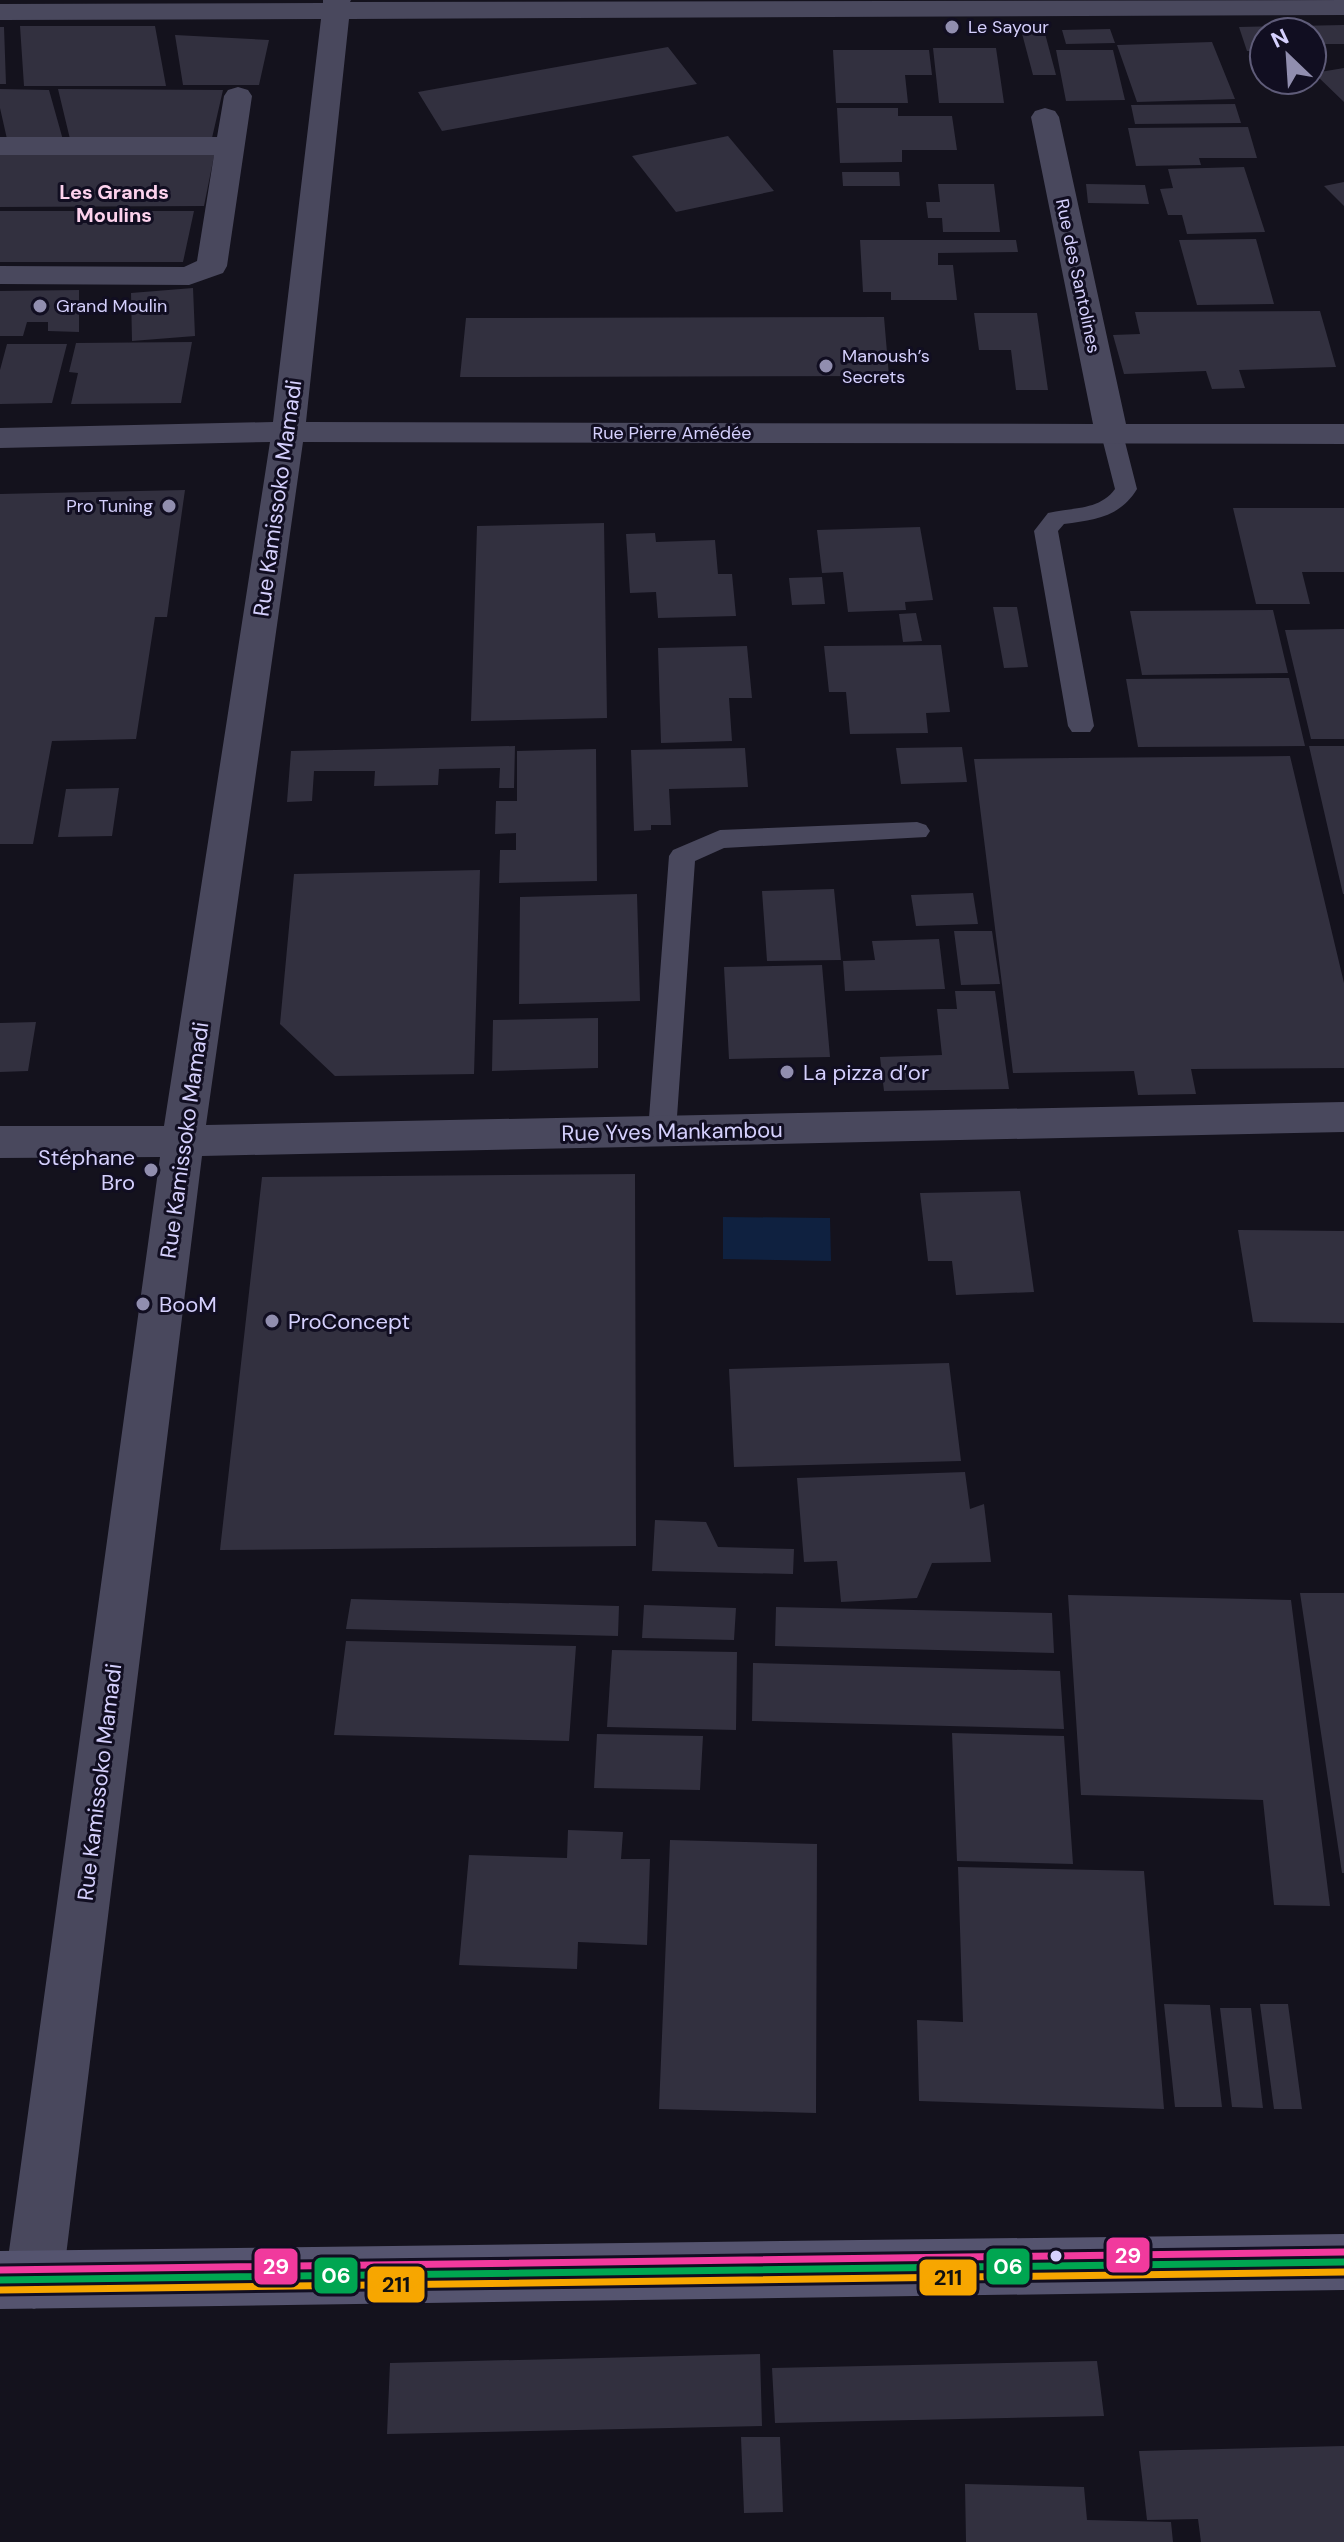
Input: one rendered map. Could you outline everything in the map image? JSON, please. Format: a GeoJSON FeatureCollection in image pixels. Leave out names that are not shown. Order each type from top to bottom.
{"type":"FeatureCollection","features":[{"type":"Feature","properties":{"kind":"main road"},"geometry":{"type":"LineString","coordinates":[[17,2280],[969,2264],[1344,2262]]}},
{"type":"Feature","properties":{"kind":"street"},"geometry":{"type":"LineString","coordinates":[[0,12],[336,5],[770,3],[1344,7]]}},
{"type":"Feature","properties":{"kind":"street","name":"Rue Kamissoko Mamadi"},"geometry":{"type":"LineString","coordinates":[[17,2280],[288,432],[336,5]]}},
{"type":"Feature","properties":{"kind":"street"},"geometry":{"type":"LineString","coordinates":[[0,275],[189,276],[212,266],[238,96]]}},
{"type":"Feature","properties":{"kind":"street","name":"Rue des Santolines"},"geometry":{"type":"LineString","coordinates":[[1045,117],[1112,434]]}},
{"type":"Feature","properties":{"kind":"street"},"geometry":{"type":"LineString","coordinates":[[0,146],[229,146]]}},
{"type":"Feature","properties":{"kind":"street","name":"Rue Pierre Amédée"},"geometry":{"type":"LineString","coordinates":[[0,438],[288,432],[1344,434]]}},
{"type":"Feature","properties":{"kind":"street","name":"Rue Yves Mankambou"},"geometry":{"type":"LineString","coordinates":[[0,1142],[183,1141],[1344,1117]]}},
{"type":"Feature","properties":{"kind":"lane"},"geometry":{"type":"LineString","coordinates":[[1081,726],[1046,531],[1056,518],[1107,510],[1120,502],[1126,489],[1112,434]]}},
{"type":"Feature","properties":{"kind":"lane"},"geometry":{"type":"LineString","coordinates":[[662,1131],[682,856],[720,839],[917,831]]}},
{"type":"Feature","properties":{"kind":"water"},"geometry":{"type":"Polygon","coordinates":[[[723,1217],[830,1218],[831,1261],[723,1259],[723,1217]]]}},
{"type":"Feature","properties":{"kind":"building"},"geometry":{"type":"Polygon","coordinates":[[[1328,25],[1344,25],[1344,44],[1328,44],[1328,25]]]}},
{"type":"Feature","properties":{"kind":"building"},"geometry":{"type":"Polygon","coordinates":[[[20,26],[155,26],[166,86],[24,86],[20,26]]]}},
{"type":"Feature","properties":{"kind":"building"},"geometry":{"type":"Polygon","coordinates":[[[1020,26],[1043,26],[1056,75],[1033,75],[1020,26]]]}},
{"type":"Feature","properties":{"kind":"building"},"geometry":{"type":"Polygon","coordinates":[[[0,27],[4,27],[6,84],[0,84],[0,27]]]}},
{"type":"Feature","properties":{"kind":"building"},"geometry":{"type":"Polygon","coordinates":[[[1239,27],[1248,27],[1248,51],[1247,51],[1239,27]]]}},
{"type":"Feature","properties":{"kind":"building"},"geometry":{"type":"Polygon","coordinates":[[[1110,29],[1115,43],[1066,44],[1062,30],[1110,29]]]}},
{"type":"Feature","properties":{"kind":"building"},"geometry":{"type":"Polygon","coordinates":[[[175,35],[269,40],[259,85],[183,85],[175,35]]]}},
{"type":"Feature","properties":{"kind":"building"},"geometry":{"type":"Polygon","coordinates":[[[1212,42],[1235,99],[1137,102],[1117,45],[1212,42]]]}},
{"type":"Feature","properties":{"kind":"building"},"geometry":{"type":"Polygon","coordinates":[[[668,47],[697,84],[442,131],[418,92],[668,47]]]}},
{"type":"Feature","properties":{"kind":"building"},"geometry":{"type":"Polygon","coordinates":[[[933,48],[996,48],[1004,103],[939,103],[933,48]]]}},
{"type":"Feature","properties":{"kind":"building"},"geometry":{"type":"Polygon","coordinates":[[[833,50],[929,50],[932,75],[905,75],[908,103],[836,103],[833,50]]]}},
{"type":"Feature","properties":{"kind":"building"},"geometry":{"type":"Polygon","coordinates":[[[1056,50],[1113,50],[1125,100],[1066,101],[1056,50]]]}},
{"type":"Feature","properties":{"kind":"building"},"geometry":{"type":"Polygon","coordinates":[[[1344,68],[1344,102],[1328,87],[1328,71],[1344,68]]]}},
{"type":"Feature","properties":{"kind":"building"},"geometry":{"type":"Polygon","coordinates":[[[0,89],[49,90],[63,140],[7,139],[0,108],[0,89]]]}},
{"type":"Feature","properties":{"kind":"building"},"geometry":{"type":"Polygon","coordinates":[[[58,89],[223,90],[212,138],[70,139],[58,89]]]}},
{"type":"Feature","properties":{"kind":"building"},"geometry":{"type":"Polygon","coordinates":[[[1235,104],[1241,123],[1135,124],[1131,105],[1235,104]]]}},
{"type":"Feature","properties":{"kind":"building"},"geometry":{"type":"Polygon","coordinates":[[[837,108],[898,108],[898,116],[952,116],[957,150],[902,150],[902,162],[840,163],[837,108]]]}},
{"type":"Feature","properties":{"kind":"building"},"geometry":{"type":"Polygon","coordinates":[[[1248,127],[1257,158],[1199,158],[1201,165],[1136,166],[1128,128],[1248,127]]]}},
{"type":"Feature","properties":{"kind":"building"},"geometry":{"type":"Polygon","coordinates":[[[728,136],[774,191],[676,212],[632,156],[728,136]]]}},
{"type":"Feature","properties":{"kind":"building"},"geometry":{"type":"Polygon","coordinates":[[[215,151],[204,206],[0,207],[0,152],[215,151]]]}},
{"type":"Feature","properties":{"kind":"building"},"geometry":{"type":"Polygon","coordinates":[[[1244,167],[1265,232],[1187,234],[1182,215],[1168,215],[1160,189],[1173,188],[1168,169],[1244,167]]]}},
{"type":"Feature","properties":{"kind":"building"},"geometry":{"type":"Polygon","coordinates":[[[842,172],[899,172],[900,186],[843,186],[842,172]]]}},
{"type":"Feature","properties":{"kind":"building"},"geometry":{"type":"Polygon","coordinates":[[[1344,182],[1344,206],[1324,186],[1344,182]]]}},
{"type":"Feature","properties":{"kind":"building"},"geometry":{"type":"Polygon","coordinates":[[[938,184],[994,184],[1000,232],[943,232],[942,218],[928,218],[926,202],[940,202],[938,184]]]}},
{"type":"Feature","properties":{"kind":"building"},"geometry":{"type":"Polygon","coordinates":[[[1086,184],[1145,185],[1149,204],[1088,203],[1086,184]]]}},
{"type":"Feature","properties":{"kind":"building"},"geometry":{"type":"Polygon","coordinates":[[[0,211],[194,211],[183,262],[0,262],[0,211]]]}},
{"type":"Feature","properties":{"kind":"building"},"geometry":{"type":"Polygon","coordinates":[[[1256,239],[1274,304],[1197,305],[1179,240],[1256,239]]]}},
{"type":"Feature","properties":{"kind":"building"},"geometry":{"type":"Polygon","coordinates":[[[860,240],[1016,240],[1018,252],[938,253],[938,265],[953,265],[957,300],[891,300],[891,292],[863,292],[860,240]]]}},
{"type":"Feature","properties":{"kind":"building"},"geometry":{"type":"Polygon","coordinates":[[[193,288],[195,336],[132,341],[131,293],[193,288]]]}},
{"type":"Feature","properties":{"kind":"building","name":"Grand Moulin"},"geometry":{"type":"Polygon","coordinates":[[[79,290],[79,332],[48,331],[48,322],[27,322],[23,336],[0,336],[0,291],[79,290]]]}},
{"type":"Feature","properties":{"kind":"building"},"geometry":{"type":"Polygon","coordinates":[[[1320,311],[1336,367],[1239,370],[1245,388],[1212,389],[1206,371],[1124,374],[1113,335],[1140,334],[1135,312],[1320,311]]]}},
{"type":"Feature","properties":{"kind":"building"},"geometry":{"type":"Polygon","coordinates":[[[974,313],[1037,313],[1048,390],[1016,390],[1011,350],[979,350],[974,313]]]}},
{"type":"Feature","properties":{"kind":"building"},"geometry":{"type":"Polygon","coordinates":[[[884,317],[889,376],[460,377],[466,318],[884,317]]]}},
{"type":"Feature","properties":{"kind":"building"},"geometry":{"type":"Polygon","coordinates":[[[192,342],[181,403],[71,404],[78,373],[69,372],[76,343],[192,342]]]}},
{"type":"Feature","properties":{"kind":"building"},"geometry":{"type":"Polygon","coordinates":[[[7,344],[67,344],[52,403],[0,404],[0,370],[7,344]]]}},
{"type":"Feature","properties":{"kind":"building"},"geometry":{"type":"Polygon","coordinates":[[[185,490],[167,617],[155,617],[136,739],[52,741],[33,844],[0,844],[0,494],[185,490]]]}},
{"type":"Feature","properties":{"kind":"building"},"geometry":{"type":"Polygon","coordinates":[[[1233,508],[1344,508],[1344,572],[1302,572],[1310,604],[1256,604],[1233,508]]]}},
{"type":"Feature","properties":{"kind":"building"},"geometry":{"type":"Polygon","coordinates":[[[604,523],[607,718],[471,721],[477,526],[604,523]]]}},
{"type":"Feature","properties":{"kind":"building"},"geometry":{"type":"Polygon","coordinates":[[[920,527],[933,600],[905,602],[906,610],[848,612],[843,572],[822,573],[817,530],[920,527]]]}},
{"type":"Feature","properties":{"kind":"building"},"geometry":{"type":"Polygon","coordinates":[[[655,533],[656,542],[715,540],[718,574],[732,574],[736,616],[658,618],[656,592],[630,593],[626,534],[655,533]]]}},
{"type":"Feature","properties":{"kind":"building"},"geometry":{"type":"Polygon","coordinates":[[[822,577],[825,604],[792,605],[789,578],[822,577]]]}},
{"type":"Feature","properties":{"kind":"building"},"geometry":{"type":"Polygon","coordinates":[[[993,607],[1017,607],[1028,667],[1004,668],[993,607]]]}},
{"type":"Feature","properties":{"kind":"building"},"geometry":{"type":"Polygon","coordinates":[[[1273,610],[1288,673],[1142,675],[1130,611],[1273,610]]]}},
{"type":"Feature","properties":{"kind":"building"},"geometry":{"type":"Polygon","coordinates":[[[916,613],[922,641],[903,642],[899,614],[916,613]]]}},
{"type":"Feature","properties":{"kind":"building"},"geometry":{"type":"Polygon","coordinates":[[[1344,629],[1344,739],[1311,739],[1285,630],[1344,629]]]}},
{"type":"Feature","properties":{"kind":"building"},"geometry":{"type":"Polygon","coordinates":[[[941,645],[950,712],[926,713],[928,733],[850,734],[846,692],[829,692],[824,646],[941,645]]]}},
{"type":"Feature","properties":{"kind":"building"},"geometry":{"type":"Polygon","coordinates":[[[747,646],[752,698],[729,698],[732,741],[661,743],[658,648],[747,646]]]}},
{"type":"Feature","properties":{"kind":"building"},"geometry":{"type":"Polygon","coordinates":[[[1289,678],[1305,746],[1138,747],[1126,679],[1289,678]]]}},
{"type":"Feature","properties":{"kind":"building"},"geometry":{"type":"Polygon","coordinates":[[[515,746],[514,788],[499,788],[500,768],[439,769],[438,785],[374,786],[375,771],[314,771],[312,801],[287,802],[291,751],[515,746]]]}},
{"type":"Feature","properties":{"kind":"building"},"geometry":{"type":"Polygon","coordinates":[[[1309,746],[1344,746],[1344,894],[1343,894],[1309,746]]]}},
{"type":"Feature","properties":{"kind":"building"},"geometry":{"type":"Polygon","coordinates":[[[962,747],[967,782],[901,784],[896,748],[962,747]]]}},
{"type":"Feature","properties":{"kind":"building"},"geometry":{"type":"Polygon","coordinates":[[[745,748],[748,787],[669,789],[671,825],[651,825],[651,830],[634,831],[631,750],[745,748]]]}},
{"type":"Feature","properties":{"kind":"building"},"geometry":{"type":"Polygon","coordinates":[[[596,749],[597,881],[499,883],[500,850],[516,850],[516,833],[495,834],[496,801],[517,801],[517,751],[596,749]]]}},
{"type":"Feature","properties":{"kind":"building"},"geometry":{"type":"Polygon","coordinates":[[[1290,756],[1344,983],[1344,1068],[1191,1069],[1196,1094],[1138,1095],[1134,1071],[1013,1073],[974,759],[1290,756]]]}},
{"type":"Feature","properties":{"kind":"building"},"geometry":{"type":"Polygon","coordinates":[[[119,788],[112,836],[58,837],[66,789],[119,788]]]}},
{"type":"Feature","properties":{"kind":"building"},"geometry":{"type":"Polygon","coordinates":[[[480,870],[474,1074],[335,1076],[280,1024],[294,874],[480,870]]]}},
{"type":"Feature","properties":{"kind":"building"},"geometry":{"type":"Polygon","coordinates":[[[834,889],[841,960],[767,961],[762,891],[834,889]]]}},
{"type":"Feature","properties":{"kind":"building"},"geometry":{"type":"Polygon","coordinates":[[[973,893],[978,924],[916,926],[911,895],[973,893]]]}},
{"type":"Feature","properties":{"kind":"building"},"geometry":{"type":"Polygon","coordinates":[[[637,894],[640,1001],[519,1004],[520,897],[637,894]]]}},
{"type":"Feature","properties":{"kind":"building"},"geometry":{"type":"Polygon","coordinates":[[[954,931],[992,931],[1000,984],[961,985],[954,931]]]}},
{"type":"Feature","properties":{"kind":"building"},"geometry":{"type":"Polygon","coordinates":[[[939,939],[945,989],[845,991],[843,961],[875,960],[872,941],[939,939]]]}},
{"type":"Feature","properties":{"kind":"building"},"geometry":{"type":"Polygon","coordinates":[[[822,965],[830,1057],[729,1059],[724,967],[822,965]]]}},
{"type":"Feature","properties":{"kind":"building"},"geometry":{"type":"Polygon","coordinates":[[[955,991],[995,991],[1009,1089],[884,1091],[880,1057],[942,1055],[937,1009],[957,1009],[955,991]]]}},
{"type":"Feature","properties":{"kind":"building"},"geometry":{"type":"Polygon","coordinates":[[[598,1018],[598,1068],[492,1071],[493,1020],[598,1018]]]}},
{"type":"Feature","properties":{"kind":"building"},"geometry":{"type":"Polygon","coordinates":[[[36,1022],[28,1071],[0,1072],[0,1023],[36,1022]]]}},
{"type":"Feature","properties":{"kind":"building"},"geometry":{"type":"Polygon","coordinates":[[[635,1174],[636,1546],[220,1550],[262,1177],[635,1174]]]}},
{"type":"Feature","properties":{"kind":"building"},"geometry":{"type":"Polygon","coordinates":[[[1020,1191],[1034,1292],[956,1295],[952,1261],[928,1261],[920,1193],[1020,1191]]]}},
{"type":"Feature","properties":{"kind":"building"},"geometry":{"type":"Polygon","coordinates":[[[1238,1230],[1344,1231],[1344,1323],[1253,1322],[1238,1230]]]}},
{"type":"Feature","properties":{"kind":"building"},"geometry":{"type":"Polygon","coordinates":[[[949,1363],[961,1461],[734,1467],[729,1369],[949,1363]]]}},
{"type":"Feature","properties":{"kind":"building"},"geometry":{"type":"Polygon","coordinates":[[[965,1472],[970,1509],[984,1504],[991,1562],[932,1563],[917,1598],[841,1602],[837,1561],[804,1562],[797,1478],[965,1472]]]}},
{"type":"Feature","properties":{"kind":"building"},"geometry":{"type":"Polygon","coordinates":[[[655,1520],[706,1522],[718,1547],[794,1549],[793,1574],[652,1571],[655,1520]]]}},
{"type":"Feature","properties":{"kind":"building"},"geometry":{"type":"Polygon","coordinates":[[[1300,1593],[1344,1593],[1344,1873],[1342,1873],[1300,1593]]]}},
{"type":"Feature","properties":{"kind":"building"},"geometry":{"type":"Polygon","coordinates":[[[1068,1595],[1291,1600],[1330,1906],[1274,1905],[1263,1800],[1081,1795],[1068,1595]]]}},
{"type":"Feature","properties":{"kind":"building"},"geometry":{"type":"Polygon","coordinates":[[[351,1599],[619,1606],[618,1636],[346,1629],[351,1599]]]}},
{"type":"Feature","properties":{"kind":"building"},"geometry":{"type":"Polygon","coordinates":[[[644,1605],[736,1608],[734,1640],[642,1638],[644,1605]]]}},
{"type":"Feature","properties":{"kind":"building"},"geometry":{"type":"Polygon","coordinates":[[[776,1607],[1052,1613],[1054,1653],[775,1646],[776,1607]]]}},
{"type":"Feature","properties":{"kind":"building"},"geometry":{"type":"Polygon","coordinates":[[[346,1641],[576,1646],[569,1741],[334,1735],[346,1641]]]}},
{"type":"Feature","properties":{"kind":"building"},"geometry":{"type":"Polygon","coordinates":[[[612,1650],[737,1652],[736,1730],[607,1727],[612,1650]]]}},
{"type":"Feature","properties":{"kind":"building"},"geometry":{"type":"Polygon","coordinates":[[[753,1663],[1060,1671],[1064,1729],[752,1721],[753,1663]]]}},
{"type":"Feature","properties":{"kind":"building"},"geometry":{"type":"Polygon","coordinates":[[[952,1733],[1064,1736],[1073,1864],[957,1861],[952,1733]]]}},
{"type":"Feature","properties":{"kind":"building"},"geometry":{"type":"Polygon","coordinates":[[[597,1734],[703,1736],[700,1790],[594,1788],[597,1734]]]}},
{"type":"Feature","properties":{"kind":"building"},"geometry":{"type":"Polygon","coordinates":[[[568,1830],[623,1832],[621,1859],[650,1859],[647,1945],[578,1942],[577,1969],[459,1965],[469,1855],[567,1858],[568,1830]]]}},
{"type":"Feature","properties":{"kind":"building"},"geometry":{"type":"Polygon","coordinates":[[[670,1840],[817,1844],[816,2113],[659,2109],[670,1840]]]}},
{"type":"Feature","properties":{"kind":"building"},"geometry":{"type":"Polygon","coordinates":[[[958,1867],[1144,1871],[1164,2109],[919,2101],[917,2020],[963,2022],[958,1867]]]}},
{"type":"Feature","properties":{"kind":"building"},"geometry":{"type":"Polygon","coordinates":[[[1164,2004],[1210,2005],[1222,2107],[1175,2107],[1164,2004]]]}},
{"type":"Feature","properties":{"kind":"building"},"geometry":{"type":"Polygon","coordinates":[[[1260,2004],[1288,2004],[1302,2109],[1274,2109],[1260,2004]]]}},
{"type":"Feature","properties":{"kind":"building"},"geometry":{"type":"Polygon","coordinates":[[[1220,2008],[1251,2008],[1263,2108],[1232,2107],[1220,2008]]]}},
{"type":"Feature","properties":{"kind":"building"},"geometry":{"type":"Polygon","coordinates":[[[760,2354],[762,2426],[387,2434],[390,2363],[760,2354]]]}},
{"type":"Feature","properties":{"kind":"building"},"geometry":{"type":"Polygon","coordinates":[[[1097,2361],[1104,2416],[775,2423],[772,2368],[1097,2361]]]}},
{"type":"Feature","properties":{"kind":"building"},"geometry":{"type":"Polygon","coordinates":[[[741,2437],[780,2437],[783,2512],[744,2513],[741,2437]]]}},
{"type":"Feature","properties":{"kind":"building"},"geometry":{"type":"Polygon","coordinates":[[[1344,2446],[1344,2542],[1201,2542],[1198,2519],[1147,2520],[1139,2451],[1344,2446]]]}},
{"type":"Feature","properties":{"kind":"building"},"geometry":{"type":"Polygon","coordinates":[[[965,2484],[1084,2487],[1087,2520],[1171,2522],[1173,2542],[966,2542],[965,2484]]]}},
{"type":"Feature","properties":{"kind":"transit line","name":"29"},"geometry":{"type":"LineString","coordinates":[[0,2270],[1344,2252]]}},
{"type":"Feature","properties":{"kind":"transit line","name":"06"},"geometry":{"type":"LineString","coordinates":[[0,2280],[1344,2262]]}},
{"type":"Feature","properties":{"kind":"transit line","name":"211"},"geometry":{"type":"LineString","coordinates":[[0,2290],[1344,2272]]}},
{"type":"Feature","properties":{"kind":"place","name":"Le Sayour"},"geometry":{"type":"Point","coordinates":[952,27]}},
{"type":"Feature","properties":{"kind":"place","name":"Grand Moulin"},"geometry":{"type":"Point","coordinates":[40,306]}},
{"type":"Feature","properties":{"kind":"place","name":"Manoush’s Secrets"},"geometry":{"type":"Point","coordinates":[826,366]}},
{"type":"Feature","properties":{"kind":"place","name":"Pro Tuning"},"geometry":{"type":"Point","coordinates":[169,506]}},
{"type":"Feature","properties":{"kind":"place","name":"La pizza d’or"},"geometry":{"type":"Point","coordinates":[787,1072]}},
{"type":"Feature","properties":{"kind":"place","name":"Stéphane Bro"},"geometry":{"type":"Point","coordinates":[151,1170]}},
{"type":"Feature","properties":{"kind":"place","name":"BooM"},"geometry":{"type":"Point","coordinates":[143,1304]}},
{"type":"Feature","properties":{"kind":"place","name":"ProConcept"},"geometry":{"type":"Point","coordinates":[272,1321]}},
{"type":"Feature","properties":{"kind":"district","name":"Les Grands Moulins"},"geometry":{"type":"Point","coordinates":[114,204]}}]}
